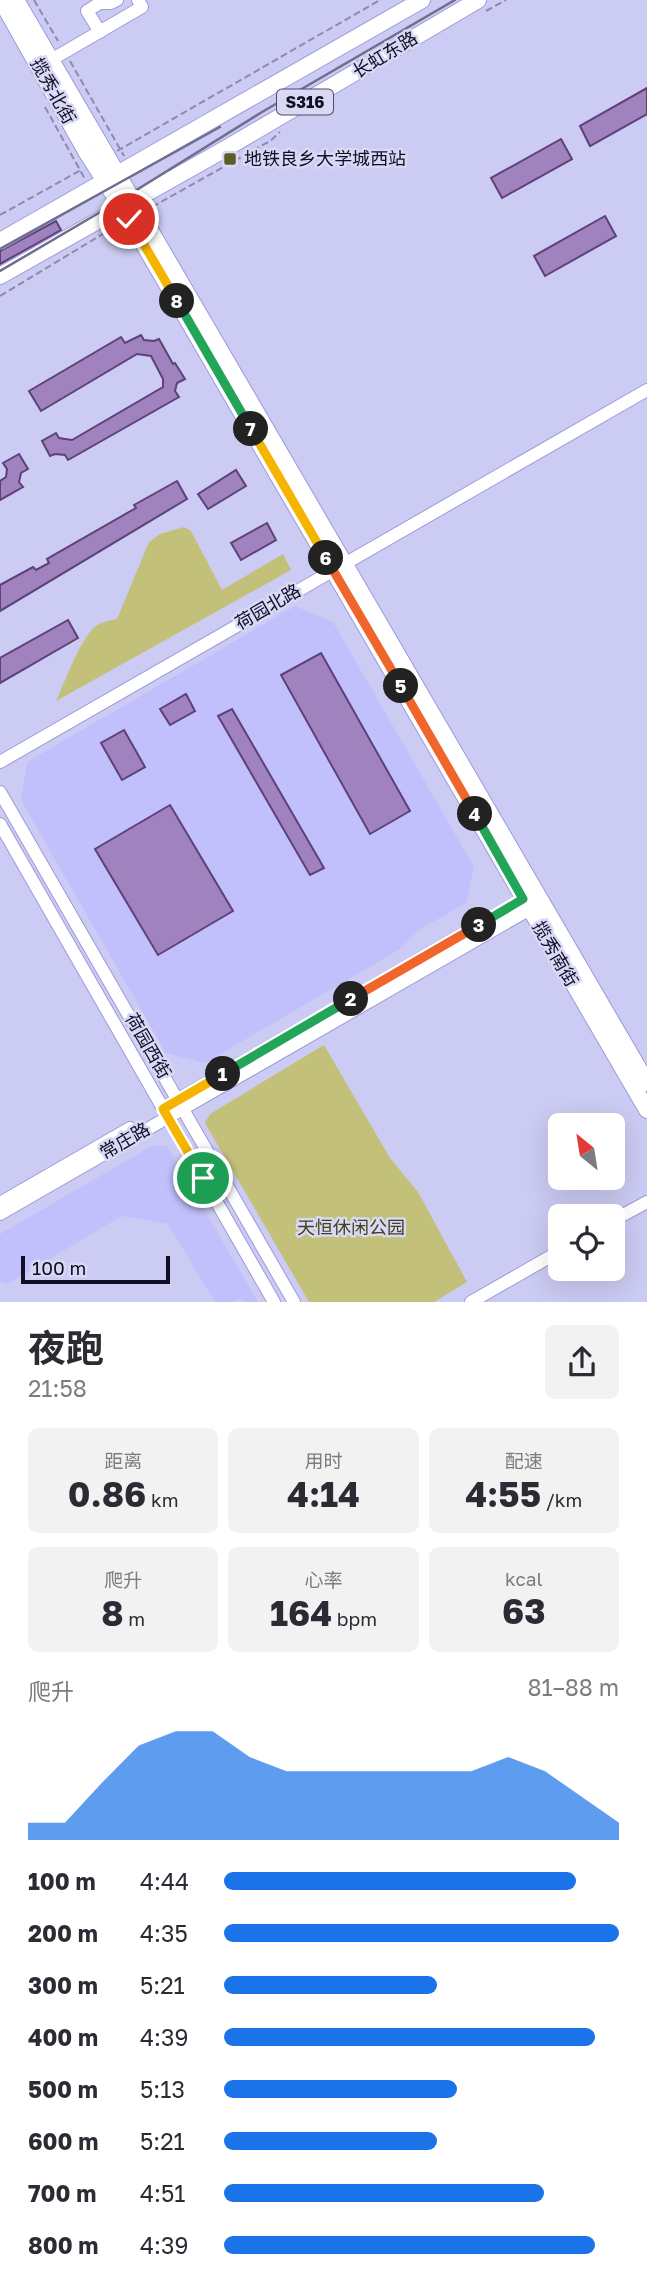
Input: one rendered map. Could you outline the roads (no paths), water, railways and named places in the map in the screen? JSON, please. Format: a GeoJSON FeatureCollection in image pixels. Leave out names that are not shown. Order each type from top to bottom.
{"type":"FeatureCollection","features":[{"type":"Feature","properties":{"kind":"main road","name":"揽秀北街"},"geometry":{"type":"LineString","coordinates":[[1,0],[107,156]]}},
{"type":"Feature","properties":{"kind":"main road","name":"揽秀北街"},"geometry":{"type":"LineString","coordinates":[[16,0],[58,56],[117,174]]}},
{"type":"Feature","properties":{"kind":"main road","name":"长虹东路"},"geometry":{"type":"LineString","coordinates":[[0,241],[422,0]]}},
{"type":"Feature","properties":{"kind":"main road","name":"长虹东路"},"geometry":{"type":"LineString","coordinates":[[0,276],[478,0]]}},
{"type":"Feature","properties":{"kind":"main road","name":"揽秀南街"},"geometry":{"type":"LineString","coordinates":[[117,174],[127,205],[533,901],[647,1110]]}},
{"type":"Feature","properties":{"kind":"main road","name":"揽秀南街"},"geometry":{"type":"LineString","coordinates":[[533,901],[647,1083]]}},
{"type":"Feature","properties":{"kind":"street"},"geometry":{"type":"LineString","coordinates":[[100,32],[88,11],[100,3],[117,0]]}},
{"type":"Feature","properties":{"kind":"street"},"geometry":{"type":"LineString","coordinates":[[58,56],[142,7],[138,0]]}},
{"type":"Feature","properties":{"kind":"street","name":"荷园北路"},"geometry":{"type":"LineString","coordinates":[[0,762],[647,390]]}},
{"type":"Feature","properties":{"kind":"street","name":"荷园西街"},"geometry":{"type":"LineString","coordinates":[[0,792],[294,1302]]}},
{"type":"Feature","properties":{"kind":"street","name":"荷园西街"},"geometry":{"type":"LineString","coordinates":[[0,824],[274,1302]]}},
{"type":"Feature","properties":{"kind":"street","name":"常庄路"},"geometry":{"type":"LineString","coordinates":[[0,1203],[181,1103],[533,901]]}},
{"type":"Feature","properties":{"kind":"street","name":"常庄路"},"geometry":{"type":"LineString","coordinates":[[0,1214],[165,1112]]}},
{"type":"Feature","properties":{"kind":"street"},"geometry":{"type":"LineString","coordinates":[[625,1214],[647,1202]]}},
{"type":"Feature","properties":{"kind":"street"},"geometry":{"type":"LineString","coordinates":[[471,1302],[548,1258]]}},
{"type":"Feature","properties":{"kind":"railway"},"geometry":{"type":"LineString","coordinates":[[0,271],[262,112],[455,0]]}},
{"type":"Feature","properties":{"kind":"railway"},"geometry":{"type":"LineString","coordinates":[[0,249],[220,127]]}},
{"type":"Feature","properties":{"kind":"place","name":"地铁良乡大学城西站"},"geometry":{"type":"Point","coordinates":[230,159]}},
{"type":"Feature","properties":{"kind":"park label","name":"天恒休闲公园"},"geometry":{"type":"Point","coordinates":[351,1228]}}]}
